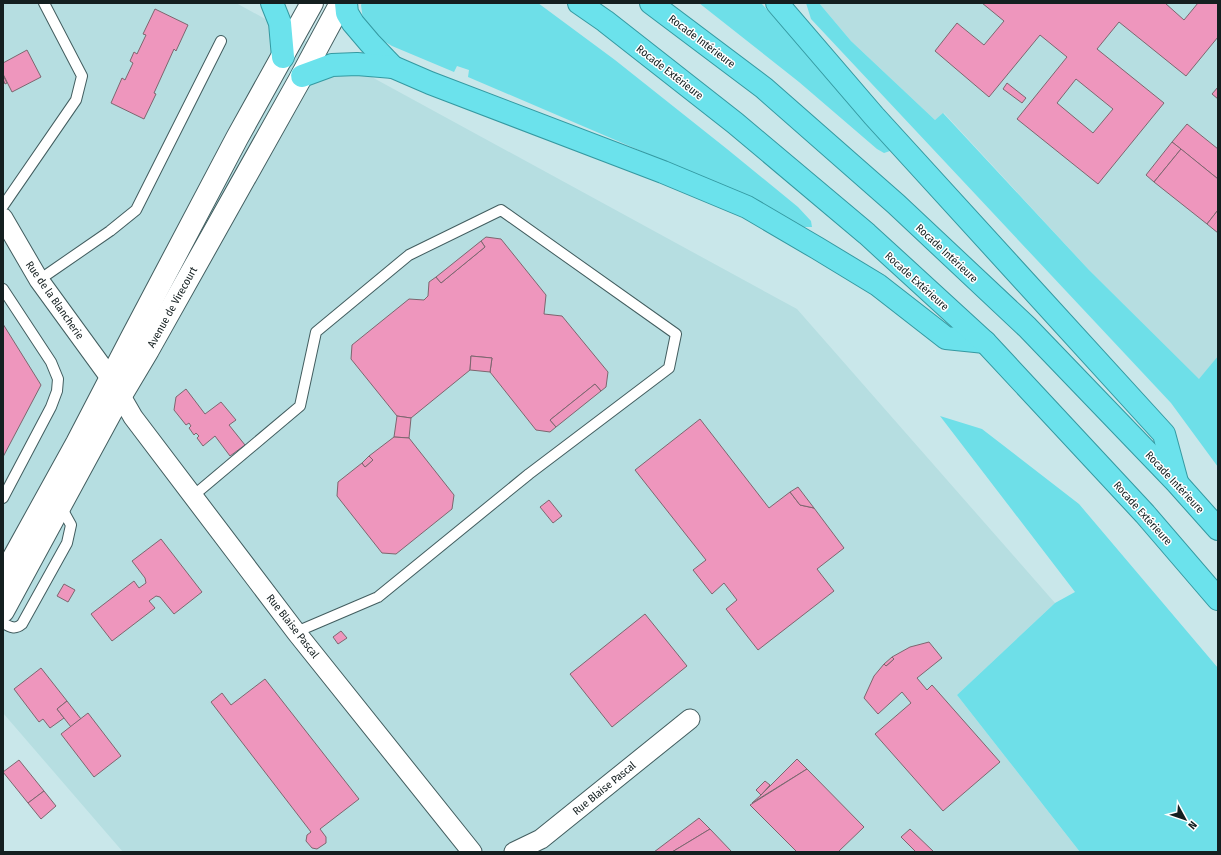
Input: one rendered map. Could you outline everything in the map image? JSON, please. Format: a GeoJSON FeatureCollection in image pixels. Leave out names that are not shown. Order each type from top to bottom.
{"type":"FeatureCollection","features":[{"type":"Feature","properties":{"kind":"highway"},"geometry":{"type":"LineString","coordinates":[[272,3],[280,24],[282,57]]}},
{"type":"Feature","properties":{"kind":"highway"},"geometry":{"type":"LineString","coordinates":[[346,3],[348,13],[353,23],[393,67]]}},
{"type":"Feature","properties":{"kind":"highway","name":"Rocade Extérieure"},"geometry":{"type":"LineString","coordinates":[[579,3],[735,123],[866,234],[985,342],[1145,514],[1218,599]]}},
{"type":"Feature","properties":{"kind":"highway","name":"Rocade Intérieure"},"geometry":{"type":"LineString","coordinates":[[651,3],[764,88],[896,204],[1027,328],[1177,483],[1218,529]]}},
{"type":"Feature","properties":{"kind":"highway"},"geometry":{"type":"LineString","coordinates":[[777,3],[879,122],[1164,434],[1177,483]]}},
{"type":"Feature","properties":{"kind":"highway"},"geometry":{"type":"LineString","coordinates":[[302,76],[332,65],[357,64],[393,67],[430,83],[663,172],[747,207],[878,285],[946,338],[985,342]]}},
{"type":"Feature","properties":{"kind":"street","name":"Avenue de Virecourt"},"geometry":{"type":"LineString","coordinates":[[116,387],[130,339],[226,159],[312,3]]}},
{"type":"Feature","properties":{"kind":"street","name":"Avenue de Virecourt"},"geometry":{"type":"LineString","coordinates":[[3,611],[54,500],[116,387],[148,350],[302,76],[341,3]]}},
{"type":"Feature","properties":{"kind":"street","name":"Rue de la Blancherie"},"geometry":{"type":"LineString","coordinates":[[5,225],[39,280],[116,387]]}},
{"type":"Feature","properties":{"kind":"street","name":"Rue Blaise Pascal"},"geometry":{"type":"LineString","coordinates":[[116,387],[133,417],[296,632],[472,852]]}},
{"type":"Feature","properties":{"kind":"street","name":"Avenue de Virecourt"},"geometry":{"type":"LineString","coordinates":[[3,577],[54,500]]}},
{"type":"Feature","properties":{"kind":"street","name":"Rue Blaise Pascal"},"geometry":{"type":"LineString","coordinates":[[514,852],[541,839],[690,719]]}},
{"type":"Feature","properties":{"kind":"lane"},"geometry":{"type":"LineString","coordinates":[[3,206],[76,100],[82,76],[44,3]]}},
{"type":"Feature","properties":{"kind":"lane"},"geometry":{"type":"LineString","coordinates":[[39,280],[110,231],[136,210],[221,41]]}},
{"type":"Feature","properties":{"kind":"lane"},"geometry":{"type":"LineString","coordinates":[[193,496],[300,406],[316,332],[409,255],[501,210],[676,334],[669,368],[528,474],[378,597],[296,632]]}},
{"type":"Feature","properties":{"kind":"lane"},"geometry":{"type":"LineString","coordinates":[[3,289],[51,362],[58,379],[57,390],[51,407],[3,498]]}},
{"type":"Feature","properties":{"kind":"lane"},"geometry":{"type":"LineString","coordinates":[[3,623],[13,628],[22,624],[28,616],[67,544],[71,525],[54,500]]}},
{"type":"Feature","properties":{"kind":"shaded area"},"geometry":{"type":"Polygon","coordinates":[[[3,3],[236,3],[797,309],[1055,603],[957,695],[1080,852],[123,852],[3,713],[3,3]]]}},
{"type":"Feature","properties":{"kind":"shaded area"},"geometry":{"type":"Polygon","coordinates":[[[362,3],[538,3],[615,60],[798,207],[811,221],[812,227],[804,227],[746,196],[468,77],[469,70],[457,66],[454,72],[392,46],[372,34],[363,20],[362,3]]]}},
{"type":"Feature","properties":{"kind":"shaded area"},"geometry":{"type":"Polygon","coordinates":[[[699,3],[761,3],[889,144],[890,151],[884,153],[877,149],[799,82],[699,3]]]}},
{"type":"Feature","properties":{"kind":"shaded area"},"geometry":{"type":"Polygon","coordinates":[[[806,3],[819,3],[851,41],[935,120],[943,113],[1089,270],[1199,379],[1218,356],[1218,467],[1171,403],[811,19],[806,3]]]}},
{"type":"Feature","properties":{"kind":"shaded area"},"geometry":{"type":"Polygon","coordinates":[[[819,3],[1218,3],[1218,356],[1199,380],[1089,270],[944,113],[935,120],[851,41],[819,3]]]}},
{"type":"Feature","properties":{"kind":"shaded area"},"geometry":{"type":"Polygon","coordinates":[[[940,416],[982,429],[1079,504],[1218,668],[1218,852],[1080,852],[957,695],[1055,603],[1075,592],[940,416]]]}},
{"type":"Feature","properties":{"kind":"building"},"geometry":{"type":"Polygon","coordinates":[[[982,3],[1165,3],[1184,20],[1198,3],[1218,3],[1218,37],[1186,76],[1119,22],[1097,49],[1164,103],[1098,184],[1017,119],[1067,57],[1040,35],[989,97],[935,51],[957,23],[984,45],[1004,21],[982,3]],[[1076,79],[1057,103],[1093,133],[1113,109],[1076,79]]]}},
{"type":"Feature","properties":{"kind":"building"},"geometry":{"type":"Polygon","coordinates":[[[155,9],[188,25],[176,51],[174,49],[144,119],[111,103],[122,78],[125,80],[133,63],[130,61],[134,52],[137,54],[146,35],[143,34],[155,9]]]}},
{"type":"Feature","properties":{"kind":"building"},"geometry":{"type":"Polygon","coordinates":[[[27,50],[41,77],[12,92],[3,74],[3,63],[27,50]]]}},
{"type":"Feature","properties":{"kind":"building"},"geometry":{"type":"Polygon","coordinates":[[[3,75],[7,83],[5,84],[3,79],[3,75]]]}},
{"type":"Feature","properties":{"kind":"building"},"geometry":{"type":"Polygon","coordinates":[[[1007,83],[1026,98],[1022,103],[1003,89],[1007,83]]]}},
{"type":"Feature","properties":{"kind":"building"},"geometry":{"type":"Polygon","coordinates":[[[1218,87],[1218,99],[1212,94],[1218,87]]]}},
{"type":"Feature","properties":{"kind":"building"},"geometry":{"type":"Polygon","coordinates":[[[1187,124],[1218,149],[1218,179],[1172,142],[1187,124]]]}},
{"type":"Feature","properties":{"kind":"building"},"geometry":{"type":"Polygon","coordinates":[[[1172,142],[1181,149],[1154,182],[1146,175],[1172,142]]]}},
{"type":"Feature","properties":{"kind":"building"},"geometry":{"type":"Polygon","coordinates":[[[1181,149],[1218,179],[1218,210],[1207,224],[1154,182],[1181,149]]]}},
{"type":"Feature","properties":{"kind":"building"},"geometry":{"type":"Polygon","coordinates":[[[1218,210],[1218,233],[1207,224],[1218,210]]]}},
{"type":"Feature","properties":{"kind":"building"},"geometry":{"type":"Polygon","coordinates":[[[486,237],[501,239],[546,295],[544,314],[562,316],[608,372],[606,387],[601,391],[595,384],[550,420],[556,427],[550,432],[536,430],[490,372],[492,358],[471,356],[470,370],[411,418],[397,416],[351,359],[352,345],[409,299],[424,300],[428,296],[429,282],[436,277],[441,283],[485,247],[481,241],[486,237]]]}},
{"type":"Feature","properties":{"kind":"building"},"geometry":{"type":"Polygon","coordinates":[[[481,241],[485,247],[441,283],[436,277],[481,241]]]}},
{"type":"Feature","properties":{"kind":"building"},"geometry":{"type":"Polygon","coordinates":[[[3,324],[41,385],[3,457],[3,324]]]}},
{"type":"Feature","properties":{"kind":"building"},"geometry":{"type":"Polygon","coordinates":[[[471,356],[492,358],[490,372],[470,370],[471,356]]]}},
{"type":"Feature","properties":{"kind":"building"},"geometry":{"type":"Polygon","coordinates":[[[595,384],[601,391],[556,427],[550,420],[595,384]]]}},
{"type":"Feature","properties":{"kind":"building"},"geometry":{"type":"Polygon","coordinates":[[[186,389],[205,414],[221,402],[236,420],[229,425],[245,445],[230,456],[215,436],[203,446],[197,438],[199,436],[196,433],[194,435],[189,428],[191,426],[189,423],[186,425],[174,410],[176,397],[186,389]]]}},
{"type":"Feature","properties":{"kind":"building"},"geometry":{"type":"Polygon","coordinates":[[[397,416],[411,418],[409,438],[394,437],[397,416]]]}},
{"type":"Feature","properties":{"kind":"building"},"geometry":{"type":"Polygon","coordinates":[[[700,419],[769,508],[790,492],[800,505],[814,508],[844,548],[817,569],[834,591],[758,650],[726,609],[737,600],[724,583],[712,594],[693,570],[706,560],[635,470],[700,419]]]}},
{"type":"Feature","properties":{"kind":"building"},"geometry":{"type":"Polygon","coordinates":[[[394,437],[409,438],[454,495],[452,509],[396,554],[382,553],[337,496],[338,482],[362,463],[365,467],[373,460],[369,456],[394,437]]]}},
{"type":"Feature","properties":{"kind":"building"},"geometry":{"type":"Polygon","coordinates":[[[369,456],[373,460],[365,467],[362,463],[369,456]]]}},
{"type":"Feature","properties":{"kind":"building"},"geometry":{"type":"Polygon","coordinates":[[[798,487],[814,508],[800,505],[790,492],[798,487]]]}},
{"type":"Feature","properties":{"kind":"building"},"geometry":{"type":"Polygon","coordinates":[[[549,500],[562,516],[553,523],[540,507],[549,500]]]}},
{"type":"Feature","properties":{"kind":"building"},"geometry":{"type":"Polygon","coordinates":[[[161,539],[202,592],[174,614],[160,597],[156,596],[149,601],[155,608],[112,641],[91,614],[134,581],[139,588],[146,583],[145,578],[132,561],[161,539]]]}},
{"type":"Feature","properties":{"kind":"building"},"geometry":{"type":"Polygon","coordinates":[[[64,584],[75,590],[68,602],[57,596],[64,584]]]}},
{"type":"Feature","properties":{"kind":"building"},"geometry":{"type":"Polygon","coordinates":[[[645,614],[687,666],[612,727],[570,674],[645,614]]]}},
{"type":"Feature","properties":{"kind":"building"},"geometry":{"type":"Polygon","coordinates":[[[341,631],[347,638],[338,644],[333,637],[341,631]]]}},
{"type":"Feature","properties":{"kind":"building"},"geometry":{"type":"Polygon","coordinates":[[[929,642],[942,658],[917,678],[927,690],[932,685],[1000,762],[943,811],[875,734],[911,703],[902,692],[878,714],[864,698],[874,676],[884,664],[886,666],[894,659],[892,657],[910,647],[929,642]]]}},
{"type":"Feature","properties":{"kind":"building"},"geometry":{"type":"Polygon","coordinates":[[[892,657],[894,659],[886,666],[884,664],[892,657]]]}},
{"type":"Feature","properties":{"kind":"building"},"geometry":{"type":"Polygon","coordinates":[[[41,668],[67,701],[57,709],[64,718],[50,728],[43,719],[39,722],[14,689],[41,668]]]}},
{"type":"Feature","properties":{"kind":"building"},"geometry":{"type":"Polygon","coordinates":[[[265,679],[359,799],[320,829],[326,837],[326,843],[317,849],[312,848],[306,841],[307,835],[311,832],[211,702],[222,693],[231,705],[265,679]]]}},
{"type":"Feature","properties":{"kind":"building"},"geometry":{"type":"Polygon","coordinates":[[[67,701],[81,719],[71,727],[57,709],[67,701]]]}},
{"type":"Feature","properties":{"kind":"building"},"geometry":{"type":"Polygon","coordinates":[[[88,713],[121,756],[94,777],[61,734],[88,713]]]}},
{"type":"Feature","properties":{"kind":"building"},"geometry":{"type":"Polygon","coordinates":[[[797,759],[807,769],[752,803],[761,795],[797,759]]]}},
{"type":"Feature","properties":{"kind":"building"},"geometry":{"type":"Polygon","coordinates":[[[19,760],[44,791],[28,803],[3,772],[19,760]]]}},
{"type":"Feature","properties":{"kind":"building"},"geometry":{"type":"Polygon","coordinates":[[[807,769],[864,827],[838,852],[797,852],[750,805],[807,769]]]}},
{"type":"Feature","properties":{"kind":"building"},"geometry":{"type":"Polygon","coordinates":[[[765,781],[770,785],[761,795],[756,790],[765,781]]]}},
{"type":"Feature","properties":{"kind":"building"},"geometry":{"type":"Polygon","coordinates":[[[44,791],[56,806],[41,819],[28,803],[44,791]]]}},
{"type":"Feature","properties":{"kind":"building"},"geometry":{"type":"Polygon","coordinates":[[[699,818],[710,829],[672,852],[654,852],[699,818]]]}},
{"type":"Feature","properties":{"kind":"building"},"geometry":{"type":"Polygon","coordinates":[[[710,829],[732,852],[672,852],[710,829]]]}},
{"type":"Feature","properties":{"kind":"building"},"geometry":{"type":"Polygon","coordinates":[[[910,829],[934,852],[916,852],[901,837],[910,829]]]}}]}
